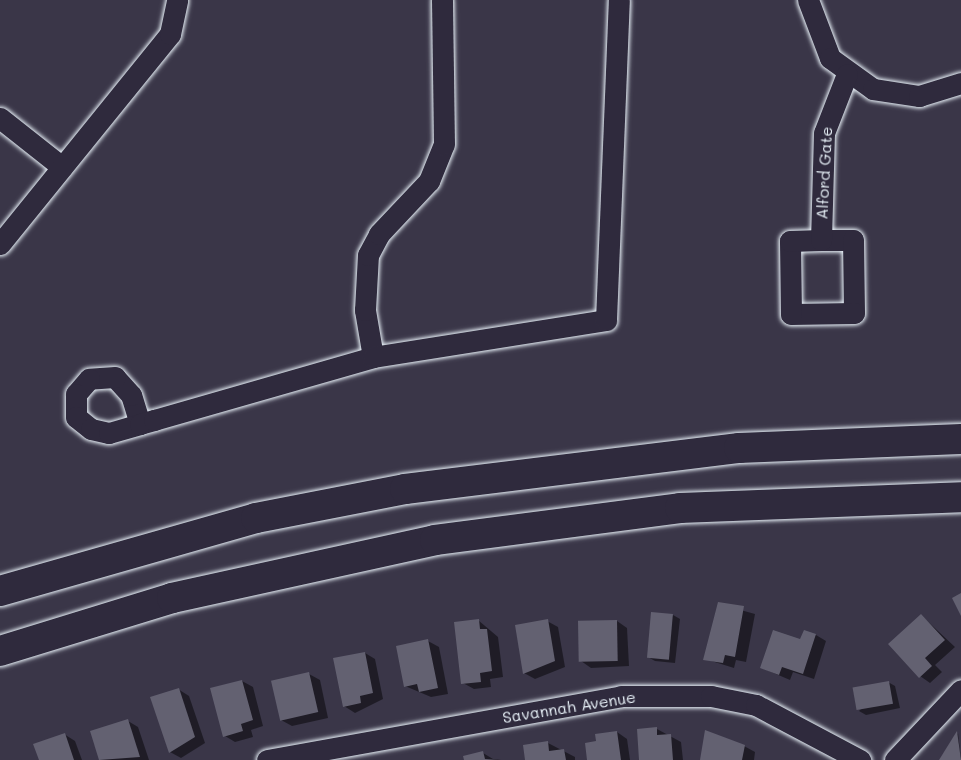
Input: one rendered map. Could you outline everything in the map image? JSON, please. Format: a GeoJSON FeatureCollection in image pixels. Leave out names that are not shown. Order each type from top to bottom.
{"type":"FeatureCollection","features":[{"type":"Feature","properties":{"kind":"highway"},"geometry":{"type":"LineString","coordinates":[[0,591],[256,518],[405,489],[739,447],[961,439]]}},
{"type":"Feature","properties":{"kind":"highway"},"geometry":{"type":"LineString","coordinates":[[0,651],[172,598],[435,540],[680,508],[961,497]]}},
{"type":"Feature","properties":{"kind":"street"},"geometry":{"type":"LineString","coordinates":[[0,244],[170,34],[177,0]]}},
{"type":"Feature","properties":{"kind":"street"},"geometry":{"type":"LineString","coordinates":[[374,357],[365,310],[368,255],[379,234],[429,181],[444,144],[442,0]]}},
{"type":"Feature","properties":{"kind":"street"},"geometry":{"type":"LineString","coordinates":[[140,424],[374,357],[606,320],[619,0]]}},
{"type":"Feature","properties":{"kind":"street"},"geometry":{"type":"LineString","coordinates":[[808,0],[819,40],[847,74],[895,95],[919,96],[961,83]]}},
{"type":"Feature","properties":{"kind":"street","name":"Alford Gate"},"geometry":{"type":"LineString","coordinates":[[821,240],[824,133],[847,74]]}},
{"type":"Feature","properties":{"kind":"street"},"geometry":{"type":"LineString","coordinates":[[0,118],[62,167]]}},
{"type":"Feature","properties":{"kind":"street","name":"Alford Gate"},"geometry":{"type":"LineString","coordinates":[[790,240],[821,240],[853,240],[854,313],[791,314],[790,240]]}},
{"type":"Feature","properties":{"kind":"street"},"geometry":{"type":"LineString","coordinates":[[895,760],[961,690]]}},
{"type":"Feature","properties":{"kind":"street","name":"Savannah Avenue"},"geometry":{"type":"LineString","coordinates":[[267,760],[632,696],[711,696],[756,705],[860,760]]}},
{"type":"Feature","properties":{"kind":"building"},"geometry":{"type":"Polygon","coordinates":[[[961,593],[961,616],[952,598],[961,593]]]}},
{"type":"Feature","properties":{"kind":"building"},"geometry":{"type":"Polygon","coordinates":[[[718,602],[744,606],[735,657],[725,655],[723,663],[703,660],[718,602]]]}},
{"type":"Feature","properties":{"kind":"building"},"geometry":{"type":"Polygon","coordinates":[[[651,612],[673,614],[669,660],[647,658],[651,612]]]}},
{"type":"Feature","properties":{"kind":"building"},"geometry":{"type":"Polygon","coordinates":[[[921,614],[945,640],[925,658],[932,666],[919,678],[888,644],[921,614]]]}},
{"type":"Feature","properties":{"kind":"building"},"geometry":{"type":"Polygon","coordinates":[[[479,619],[480,629],[487,629],[492,671],[480,673],[481,682],[461,684],[454,622],[479,619]]]}},
{"type":"Feature","properties":{"kind":"building"},"geometry":{"type":"Polygon","coordinates":[[[548,619],[555,661],[523,674],[515,625],[548,619]]]}},
{"type":"Feature","properties":{"kind":"building"},"geometry":{"type":"Polygon","coordinates":[[[617,620],[618,661],[579,662],[578,621],[617,620]]]}},
{"type":"Feature","properties":{"kind":"building"},"geometry":{"type":"Polygon","coordinates":[[[773,630],[800,639],[804,630],[816,634],[803,674],[782,667],[779,675],[760,668],[773,630]]]}},
{"type":"Feature","properties":{"kind":"building"},"geometry":{"type":"Polygon","coordinates":[[[428,639],[438,688],[419,692],[417,684],[404,687],[396,646],[428,639]]]}},
{"type":"Feature","properties":{"kind":"building"},"geometry":{"type":"Polygon","coordinates":[[[365,652],[373,693],[360,696],[361,703],[343,707],[333,658],[365,652]]]}},
{"type":"Feature","properties":{"kind":"building"},"geometry":{"type":"Polygon","coordinates":[[[309,672],[318,712],[280,721],[271,681],[309,672]]]}},
{"type":"Feature","properties":{"kind":"building"},"geometry":{"type":"Polygon","coordinates":[[[242,680],[253,720],[241,724],[243,731],[223,737],[210,688],[242,680]]]}},
{"type":"Feature","properties":{"kind":"building"},"geometry":{"type":"Polygon","coordinates":[[[889,681],[893,704],[857,710],[853,687],[889,681]]]}},
{"type":"Feature","properties":{"kind":"building"},"geometry":{"type":"Polygon","coordinates":[[[179,688],[195,737],[169,753],[150,697],[179,688]]]}},
{"type":"Feature","properties":{"kind":"building"},"geometry":{"type":"Polygon","coordinates":[[[128,719],[140,757],[99,760],[90,731],[128,719]]]}},
{"type":"Feature","properties":{"kind":"building"},"geometry":{"type":"Polygon","coordinates":[[[657,727],[657,735],[671,734],[673,760],[639,760],[637,729],[657,727]]]}},
{"type":"Feature","properties":{"kind":"building"},"geometry":{"type":"Polygon","coordinates":[[[705,730],[745,745],[742,760],[700,760],[705,730]]]}},
{"type":"Feature","properties":{"kind":"building"},"geometry":{"type":"Polygon","coordinates":[[[617,731],[621,760],[587,760],[585,743],[596,741],[595,734],[617,731]]]}},
{"type":"Feature","properties":{"kind":"building"},"geometry":{"type":"Polygon","coordinates":[[[957,731],[961,760],[939,760],[957,731]]]}},
{"type":"Feature","properties":{"kind":"building"},"geometry":{"type":"Polygon","coordinates":[[[65,733],[74,760],[39,760],[33,744],[65,733]]]}},
{"type":"Feature","properties":{"kind":"building"},"geometry":{"type":"Polygon","coordinates":[[[548,741],[549,751],[564,749],[566,760],[525,760],[523,745],[548,741]]]}},
{"type":"Feature","properties":{"kind":"building"},"geometry":{"type":"Polygon","coordinates":[[[483,751],[485,759],[498,760],[464,760],[463,756],[483,751]]]}}]}
